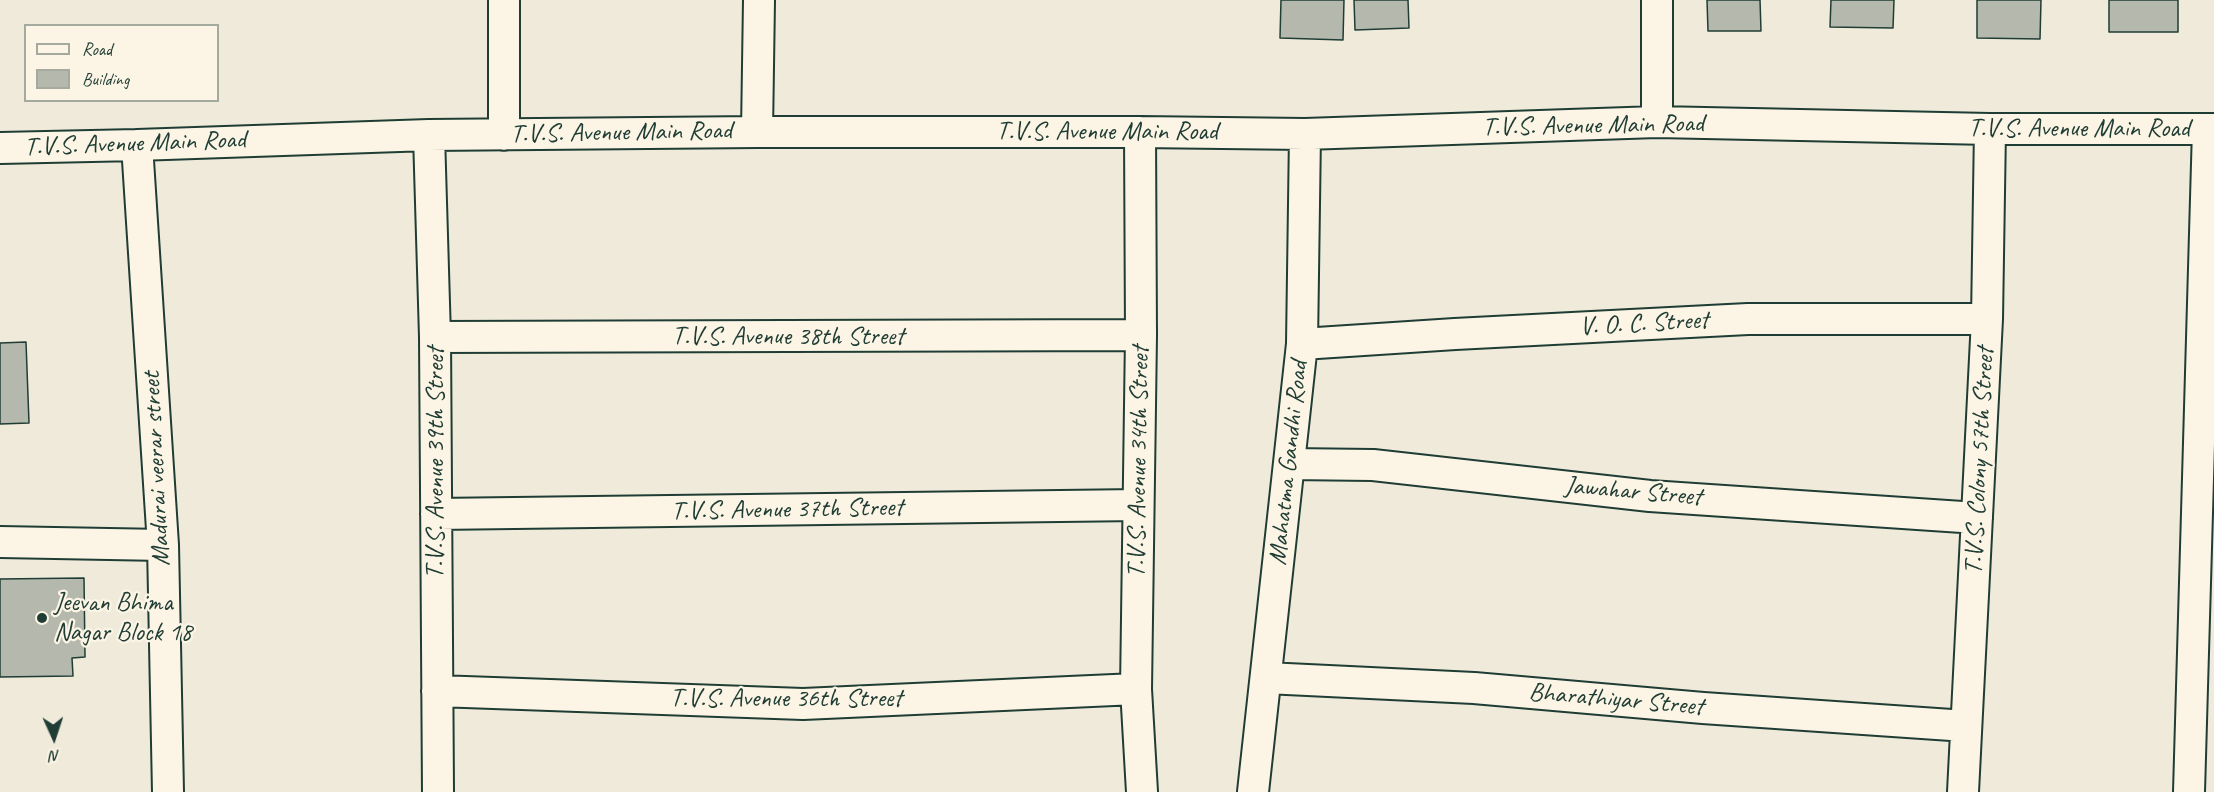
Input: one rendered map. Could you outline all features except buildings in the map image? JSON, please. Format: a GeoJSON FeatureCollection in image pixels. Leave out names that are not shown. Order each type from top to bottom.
{"type":"FeatureCollection","features":[{"type":"Feature","properties":{"kind":"street"},"geometry":{"type":"LineString","coordinates":[[504,0],[504,135]]}},
{"type":"Feature","properties":{"kind":"street"},"geometry":{"type":"LineString","coordinates":[[757,132],[759,0]]}},
{"type":"Feature","properties":{"kind":"street"},"geometry":{"type":"LineString","coordinates":[[1657,0],[1657,122]]}},
{"type":"Feature","properties":{"kind":"street","name":"T.V.S. Avenue Main Road"},"geometry":{"type":"LineString","coordinates":[[0,148],[137,146],[429,135],[757,132],[1305,134],[1657,122],[1990,129],[2211,129]]}},
{"type":"Feature","properties":{"kind":"street","name":"T.V.S. Colony 57th Street"},"geometry":{"type":"LineString","coordinates":[[1963,792],[1987,319],[1990,129]]}},
{"type":"Feature","properties":{"kind":"street"},"geometry":{"type":"LineString","coordinates":[[2189,792],[2211,129]]}},
{"type":"Feature","properties":{"kind":"street","name":"T.V.S. Avenue 34th Street"},"geometry":{"type":"LineString","coordinates":[[1140,132],[1141,335],[1136,689],[1142,792]]}},
{"type":"Feature","properties":{"kind":"street","name":"Mahatma Gandhi Road"},"geometry":{"type":"LineString","coordinates":[[1253,792],[1302,344],[1305,134]]}},
{"type":"Feature","properties":{"kind":"street","name":"T.V.S. Avenue 39th Street"},"geometry":{"type":"LineString","coordinates":[[429,135],[435,337],[438,792]]}},
{"type":"Feature","properties":{"kind":"street","name":"Madurai veerar street"},"geometry":{"type":"LineString","coordinates":[[137,146],[163,545],[168,792]]}},
{"type":"Feature","properties":{"kind":"street","name":"V. O. C. Street"},"geometry":{"type":"LineString","coordinates":[[1302,344],[1748,319],[1987,319]]}},
{"type":"Feature","properties":{"kind":"street","name":"T.V.S. Avenue 38th Street"},"geometry":{"type":"LineString","coordinates":[[435,337],[1141,335]]}},
{"type":"Feature","properties":{"kind":"street","name":"Jawahar Street"},"geometry":{"type":"LineString","coordinates":[[1289,464],[1373,465],[1650,496],[1977,518]]}},
{"type":"Feature","properties":{"kind":"street","name":"T.V.S. Avenue 37th Street"},"geometry":{"type":"LineString","coordinates":[[436,514],[1138,505]]}},
{"type":"Feature","properties":{"kind":"street"},"geometry":{"type":"LineString","coordinates":[[0,542],[163,545]]}},
{"type":"Feature","properties":{"kind":"street","name":"Bharathiyar Street"},"geometry":{"type":"LineString","coordinates":[[1266,678],[1474,688],[1703,708],[1966,726]]}},
{"type":"Feature","properties":{"kind":"street","name":"T.V.S. Avenue 36th Street"},"geometry":{"type":"LineString","coordinates":[[437,691],[803,704],[1136,689]]}},
{"type":"Feature","properties":{"kind":"place","name":"Jeevan Bhima Nagar Block 18"},"geometry":{"type":"Point","coordinates":[42,618]}}]}
